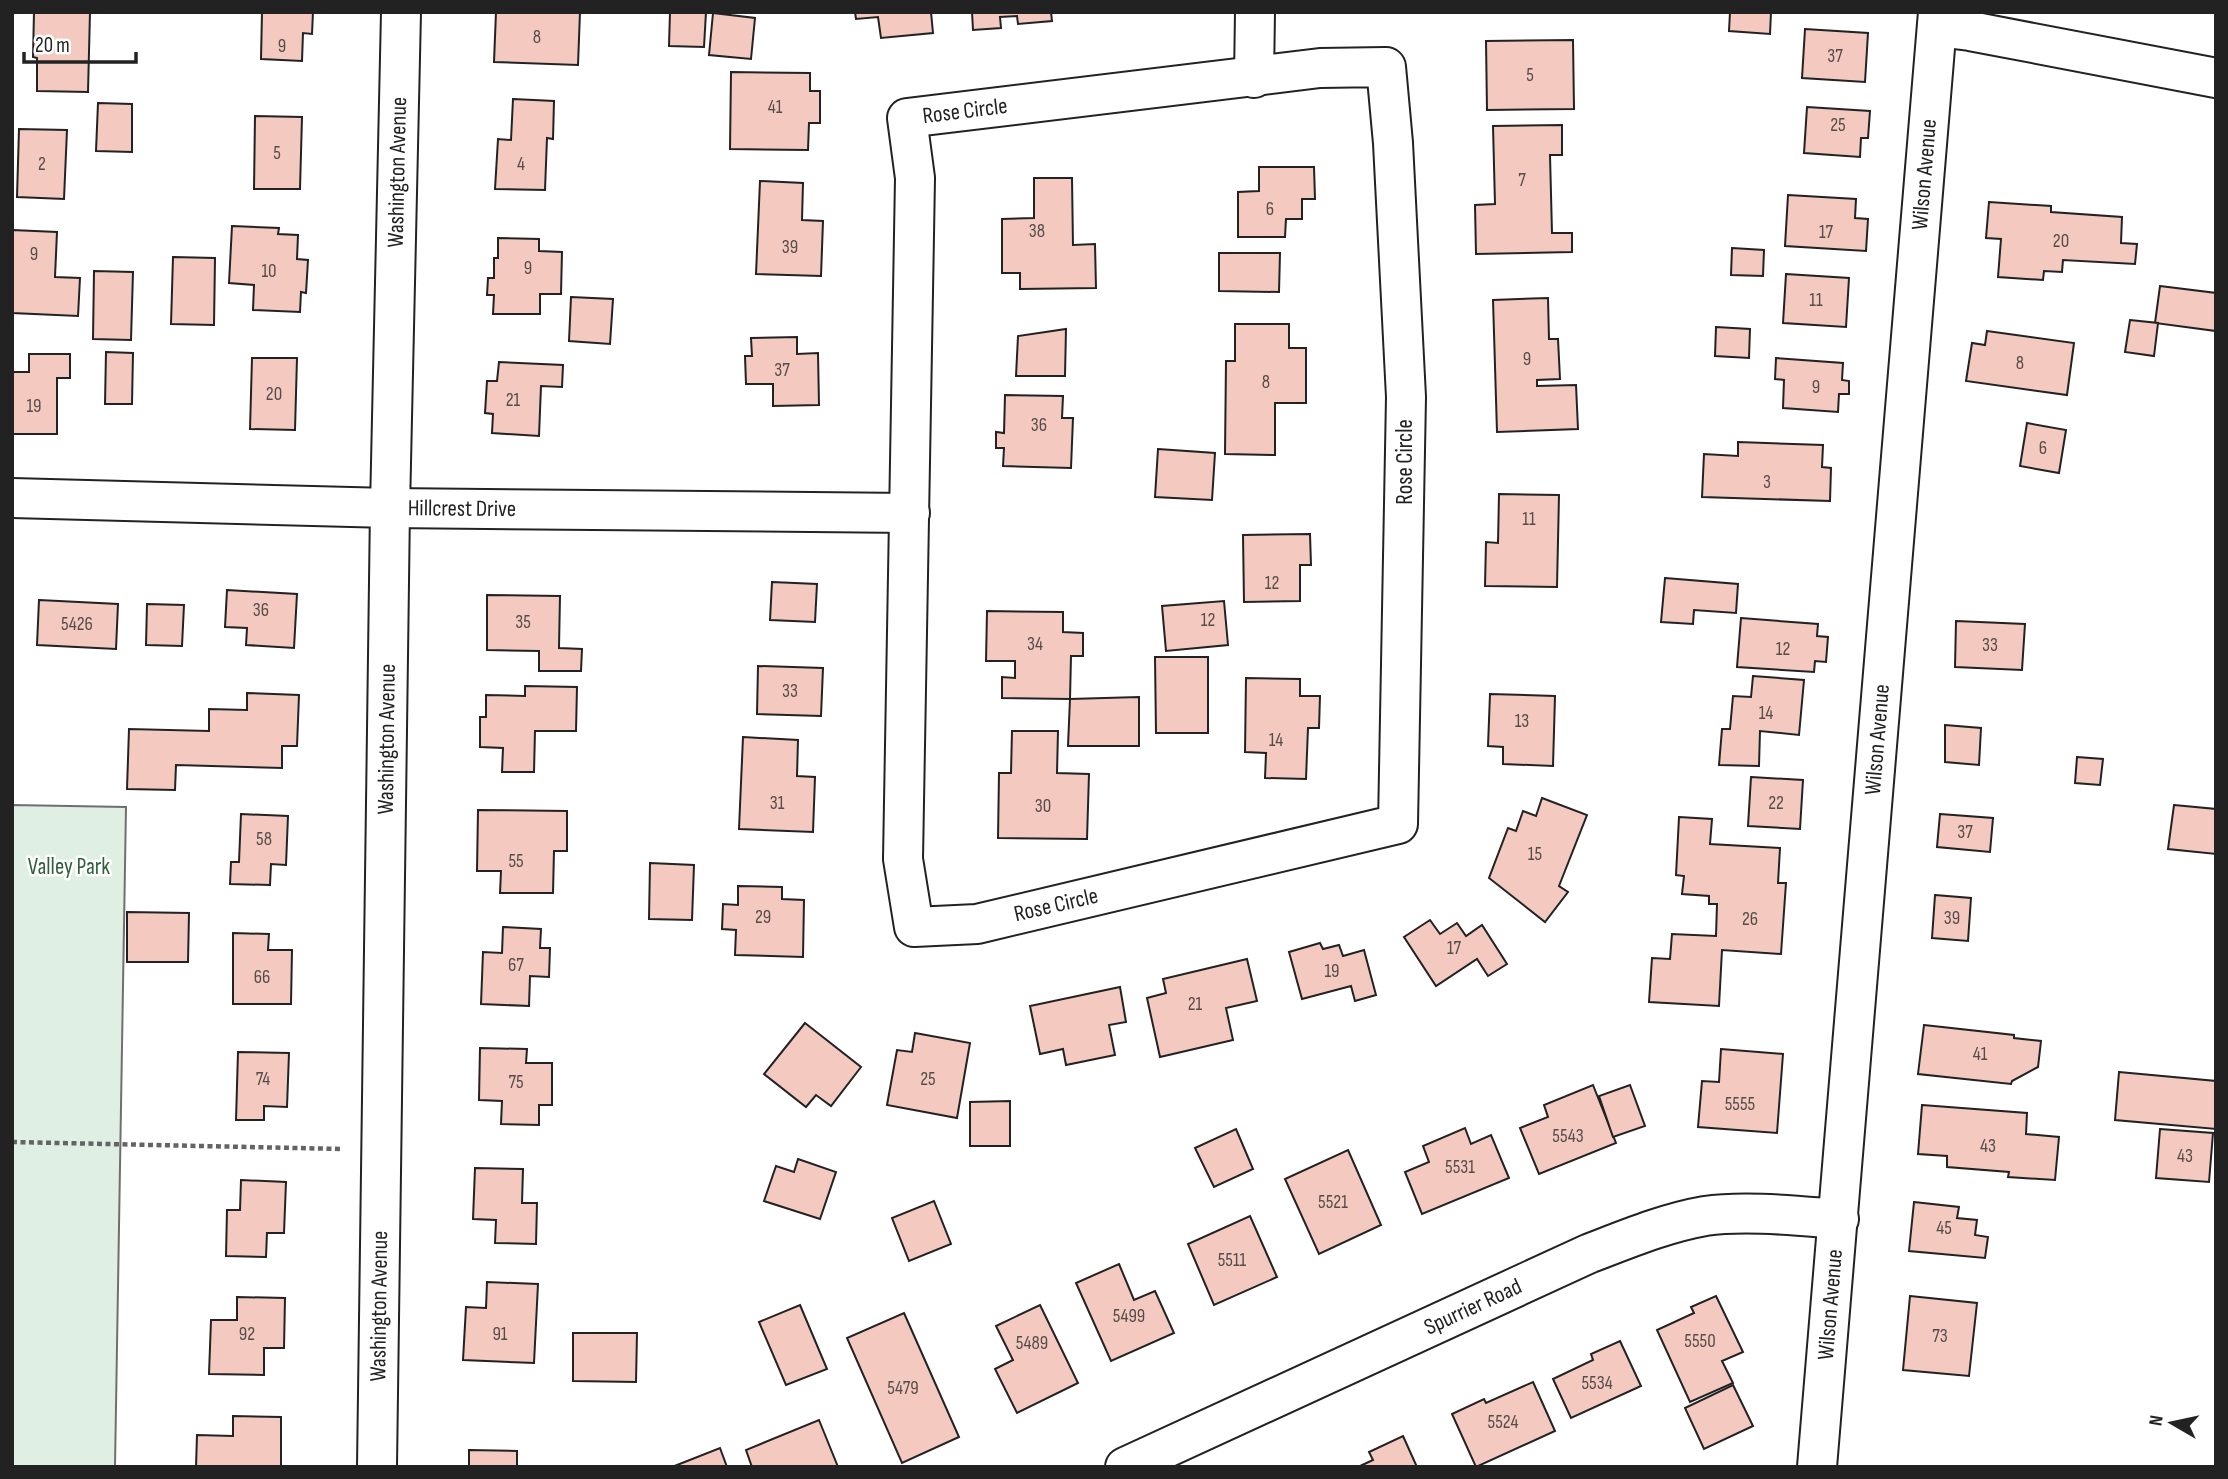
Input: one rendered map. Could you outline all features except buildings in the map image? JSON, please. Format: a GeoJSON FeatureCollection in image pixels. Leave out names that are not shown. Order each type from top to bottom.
{"type":"FeatureCollection","features":[{"type":"Feature","properties":{"kind":"street","name":"Washington Avenue"},"geometry":{"type":"LineString","coordinates":[[377,1467],[390,508],[401,12]]}},
{"type":"Feature","properties":{"kind":"street"},"geometry":{"type":"LineString","coordinates":[[1254,78],[1255,12]]}},
{"type":"Feature","properties":{"kind":"street"},"geometry":{"type":"LineString","coordinates":[[1937,20],[2026,27],[2216,78]]}},
{"type":"Feature","properties":{"kind":"street","name":"Wilson Avenue"},"geometry":{"type":"LineString","coordinates":[[1817,1467],[1937,20]]}},
{"type":"Feature","properties":{"kind":"street","name":"Rose Circle"},"geometry":{"type":"LineString","coordinates":[[1386,67],[1393,143],[1406,397],[1398,824],[977,924],[914,927],[903,859],[910,513],[915,178],[907,118],[1320,68],[1386,67]]}},
{"type":"Feature","properties":{"kind":"street","name":"Hillcrest Drive"},"geometry":{"type":"LineString","coordinates":[[12,498],[390,508],[910,513]]}},
{"type":"Feature","properties":{"kind":"street","name":"Spurrier Road"},"geometry":{"type":"LineString","coordinates":[[1125,1467],[1588,1254],[1662,1226],[1708,1216],[1779,1214],[1839,1219]]}},
{"type":"Feature","properties":{"kind":"path"},"geometry":{"type":"LineString","coordinates":[[12,1142],[382,1150]]}},
{"type":"Feature","properties":{"kind":"green space","name":"Valley Park"},"geometry":{"type":"Polygon","coordinates":[[[12,805],[126,807],[115,1467],[12,1467],[12,805]]]}}]}
